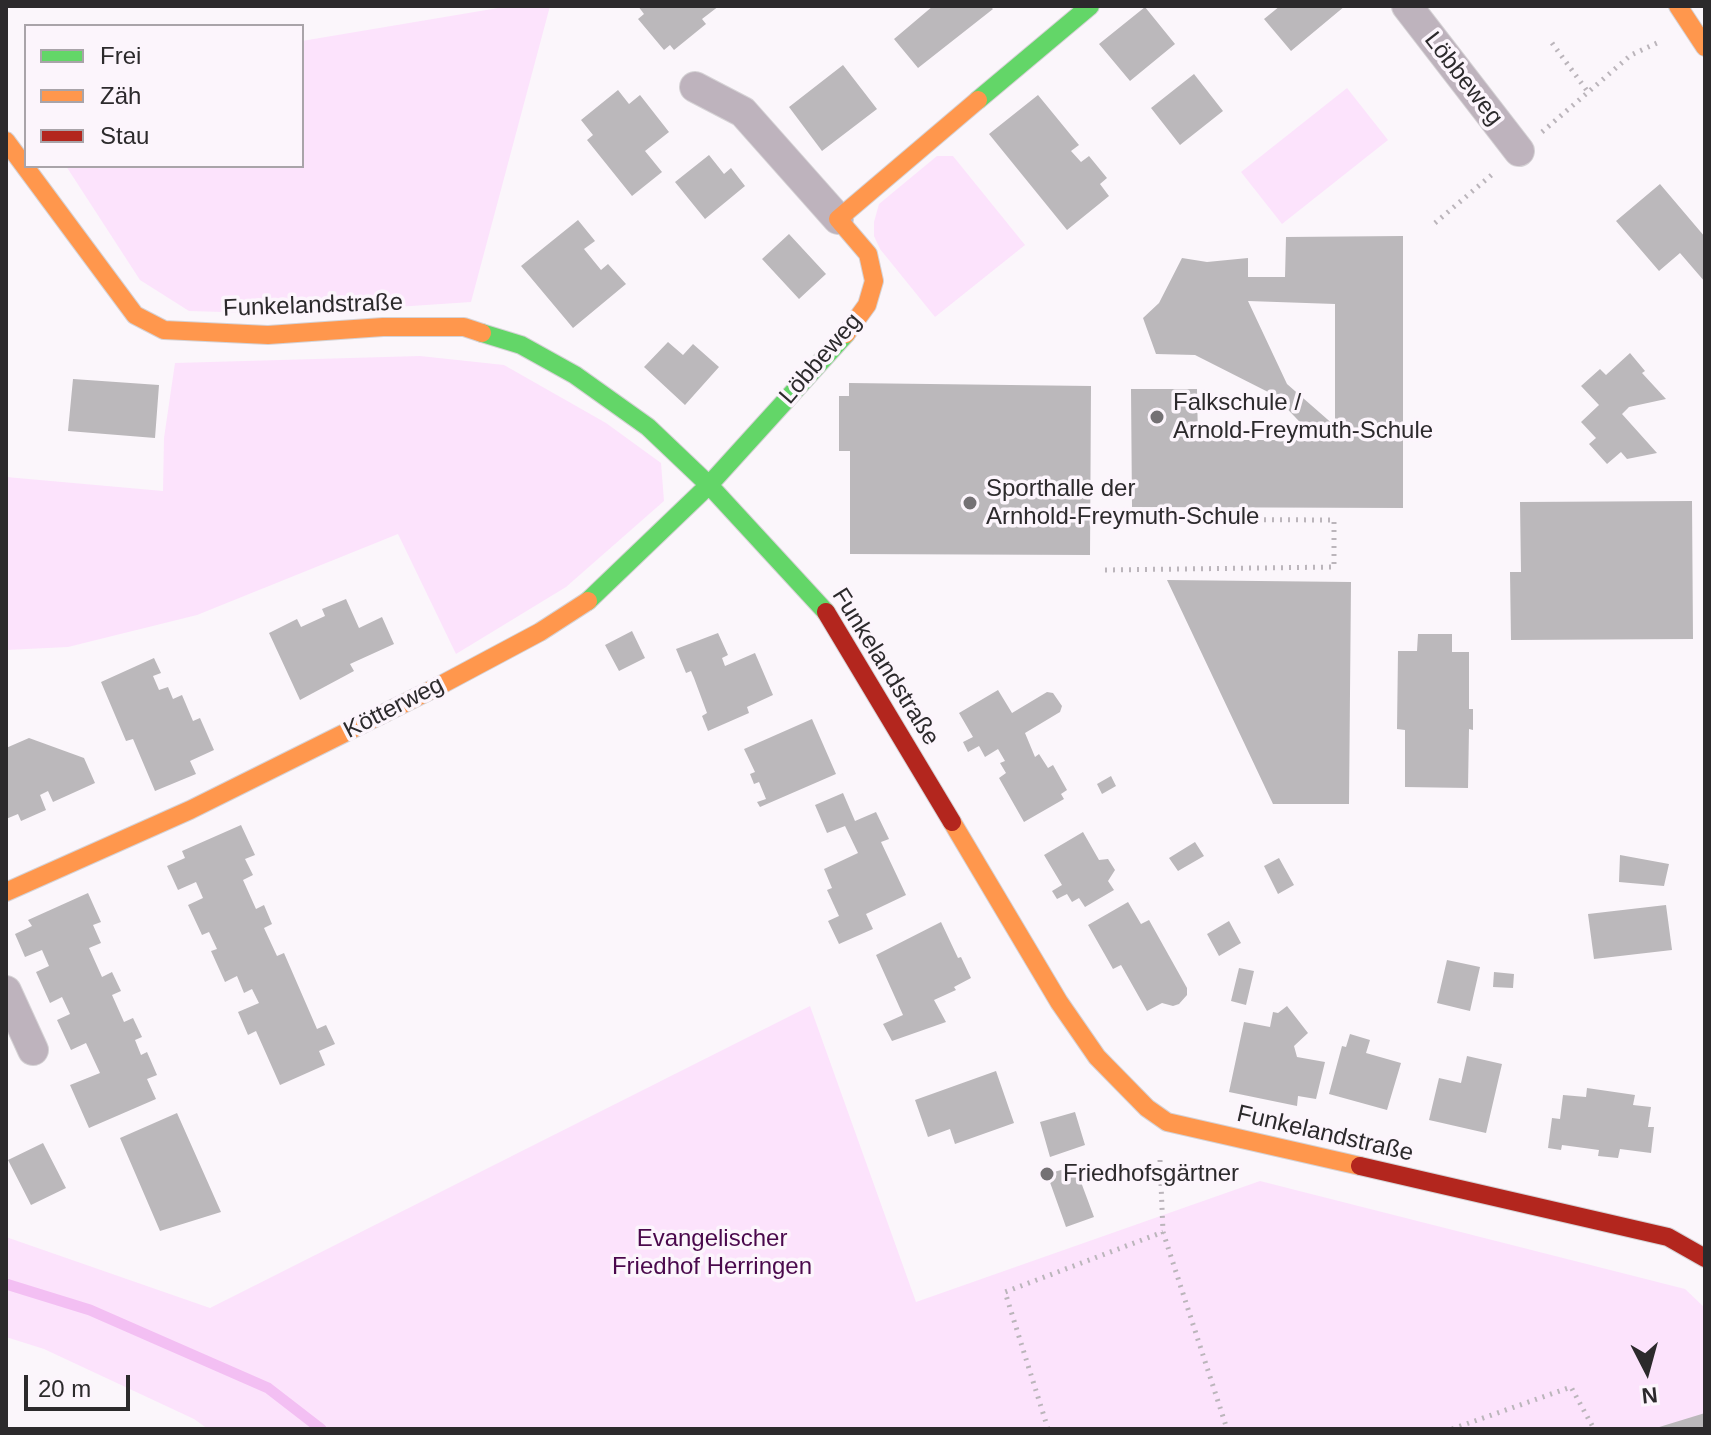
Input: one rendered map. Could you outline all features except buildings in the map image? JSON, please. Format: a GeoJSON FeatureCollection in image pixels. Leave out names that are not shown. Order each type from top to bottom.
{"type":"FeatureCollection","features":[{"type":"Feature","properties":{"kind":"street"},"geometry":{"type":"LineString","coordinates":[[838,219],[1090,6]]}},
{"type":"Feature","properties":{"kind":"street","name":"Löbbeweg"},"geometry":{"type":"LineString","coordinates":[[1407,6],[1519,151]]}},
{"type":"Feature","properties":{"kind":"street"},"geometry":{"type":"LineString","coordinates":[[1677,6],[1705,47]]}},
{"type":"Feature","properties":{"kind":"street","name":"Löbbeweg"},"geometry":{"type":"LineString","coordinates":[[695,87],[743,112],[868,254],[874,281],[867,305],[851,328],[709,485]]}},
{"type":"Feature","properties":{"kind":"street","name":"Funkelandstraße"},"geometry":{"type":"LineString","coordinates":[[6,141],[24,165]]}},
{"type":"Feature","properties":{"kind":"street","name":"Funkelandstraße"},"geometry":{"type":"LineString","coordinates":[[26,168],[135,315],[164,330],[268,335],[383,327],[464,327],[521,345],[575,375],[648,427],[709,485],[824,608],[1059,1002],[1097,1057],[1147,1108],[1167,1122],[1668,1237],[1705,1258]]}},
{"type":"Feature","properties":{"kind":"street","name":"Kötterweg"},"geometry":{"type":"LineString","coordinates":[[6,892],[190,810],[540,632],[587,602],[709,485]]}},
{"type":"Feature","properties":{"kind":"street"},"geometry":{"type":"LineString","coordinates":[[6,866],[43,875]]}},
{"type":"Feature","properties":{"kind":"street"},"geometry":{"type":"LineString","coordinates":[[6,991],[33,1050]]}},
{"type":"Feature","properties":{"kind":"path"},"geometry":{"type":"LineString","coordinates":[[1552,43],[1588,92]]}},
{"type":"Feature","properties":{"kind":"path"},"geometry":{"type":"LineString","coordinates":[[1105,519],[1334,520],[1334,567],[1105,570]]}},
{"type":"Feature","properties":{"kind":"path"},"geometry":{"type":"LineString","coordinates":[[1147,1108],[1160,1146],[1163,1232],[1227,1429]]}},
{"type":"Feature","properties":{"kind":"path"},"geometry":{"type":"LineString","coordinates":[[1048,1429],[1005,1292],[1163,1232]]}},
{"type":"Feature","properties":{"kind":"path"},"geometry":{"type":"LineString","coordinates":[[1452,1429],[1571,1387],[1594,1429]]}},
{"type":"Feature","properties":{"kind":"green space"},"geometry":{"type":"Polygon","coordinates":[[[510,6],[550,6],[471,302],[291,314],[189,311],[140,280],[67,168],[304,168],[304,41],[510,6]]]}},
{"type":"Feature","properties":{"kind":"green space"},"geometry":{"type":"Polygon","coordinates":[[[1347,88],[1388,140],[1282,224],[1241,172],[1347,88]]]}},
{"type":"Feature","properties":{"kind":"green space"},"geometry":{"type":"Polygon","coordinates":[[[937,156],[953,156],[1025,245],[935,317],[880,249],[874,236],[874,222],[879,204],[937,156]]]}},
{"type":"Feature","properties":{"kind":"green space"},"geometry":{"type":"Polygon","coordinates":[[[420,356],[504,365],[606,423],[661,463],[664,501],[566,587],[456,654],[398,534],[197,615],[68,647],[6,650],[6,477],[163,491],[164,438],[175,363],[420,356]]]}},
{"type":"Feature","properties":{"kind":"green space","name":"Evangelischer Friedhof Herringen"},"geometry":{"type":"Polygon","coordinates":[[[810,1006],[916,1302],[1260,1181],[1685,1289],[1705,1308],[1705,1429],[208,1429],[194,1419],[44,1349],[6,1337],[6,1237],[210,1308],[810,1006]]]}},
{"type":"Feature","properties":{"kind":"waterway"},"geometry":{"type":"LineString","coordinates":[[6,1284],[90,1310],[268,1388],[321,1429]]}},
{"type":"Feature","properties":{"kind":"traffic: fast"},"geometry":{"type":"LineString","coordinates":[[978,100],[1090,6]]}},
{"type":"Feature","properties":{"kind":"traffic: fast"},"geometry":{"type":"LineString","coordinates":[[482,333],[521,345],[575,375],[648,427],[709,485],[826,612]]}},
{"type":"Feature","properties":{"kind":"traffic: fast"},"geometry":{"type":"LineString","coordinates":[[588,601],[709,485],[846,334]]}},
{"type":"Feature","properties":{"kind":"traffic: slow"},"geometry":{"type":"LineString","coordinates":[[1678,6],[1705,47]]}},
{"type":"Feature","properties":{"kind":"traffic: slow"},"geometry":{"type":"LineString","coordinates":[[846,334],[867,305],[874,281],[868,254],[838,219],[978,100]]}},
{"type":"Feature","properties":{"kind":"traffic: slow"},"geometry":{"type":"LineString","coordinates":[[6,141],[24,165]]}},
{"type":"Feature","properties":{"kind":"traffic: slow"},"geometry":{"type":"LineString","coordinates":[[26,168],[135,315],[164,330],[268,335],[383,327],[464,327],[482,333]]}},
{"type":"Feature","properties":{"kind":"traffic: slow"},"geometry":{"type":"LineString","coordinates":[[6,892],[190,810],[437,687],[540,632],[588,601]]}},
{"type":"Feature","properties":{"kind":"traffic: slow"},"geometry":{"type":"LineString","coordinates":[[952,822],[1059,1002],[1097,1057],[1147,1108],[1167,1122],[1360,1166]]}},
{"type":"Feature","properties":{"kind":"traffic: jam"},"geometry":{"type":"LineString","coordinates":[[826,612],[952,822]]}},
{"type":"Feature","properties":{"kind":"traffic: jam"},"geometry":{"type":"LineString","coordinates":[[1360,1166],[1668,1237],[1705,1258]]}},
{"type":"Feature","properties":{"kind":"place","name":"Falkschule / Arnold-Freymuth-Schule"},"geometry":{"type":"Point","coordinates":[1157,417]}},
{"type":"Feature","properties":{"kind":"place","name":"Sporthalle der Arnhold-Freymuth-Schule"},"geometry":{"type":"Point","coordinates":[970,503]}},
{"type":"Feature","properties":{"kind":"place","name":"Friedhofsgärtner"},"geometry":{"type":"Point","coordinates":[1047,1174]}}]}
